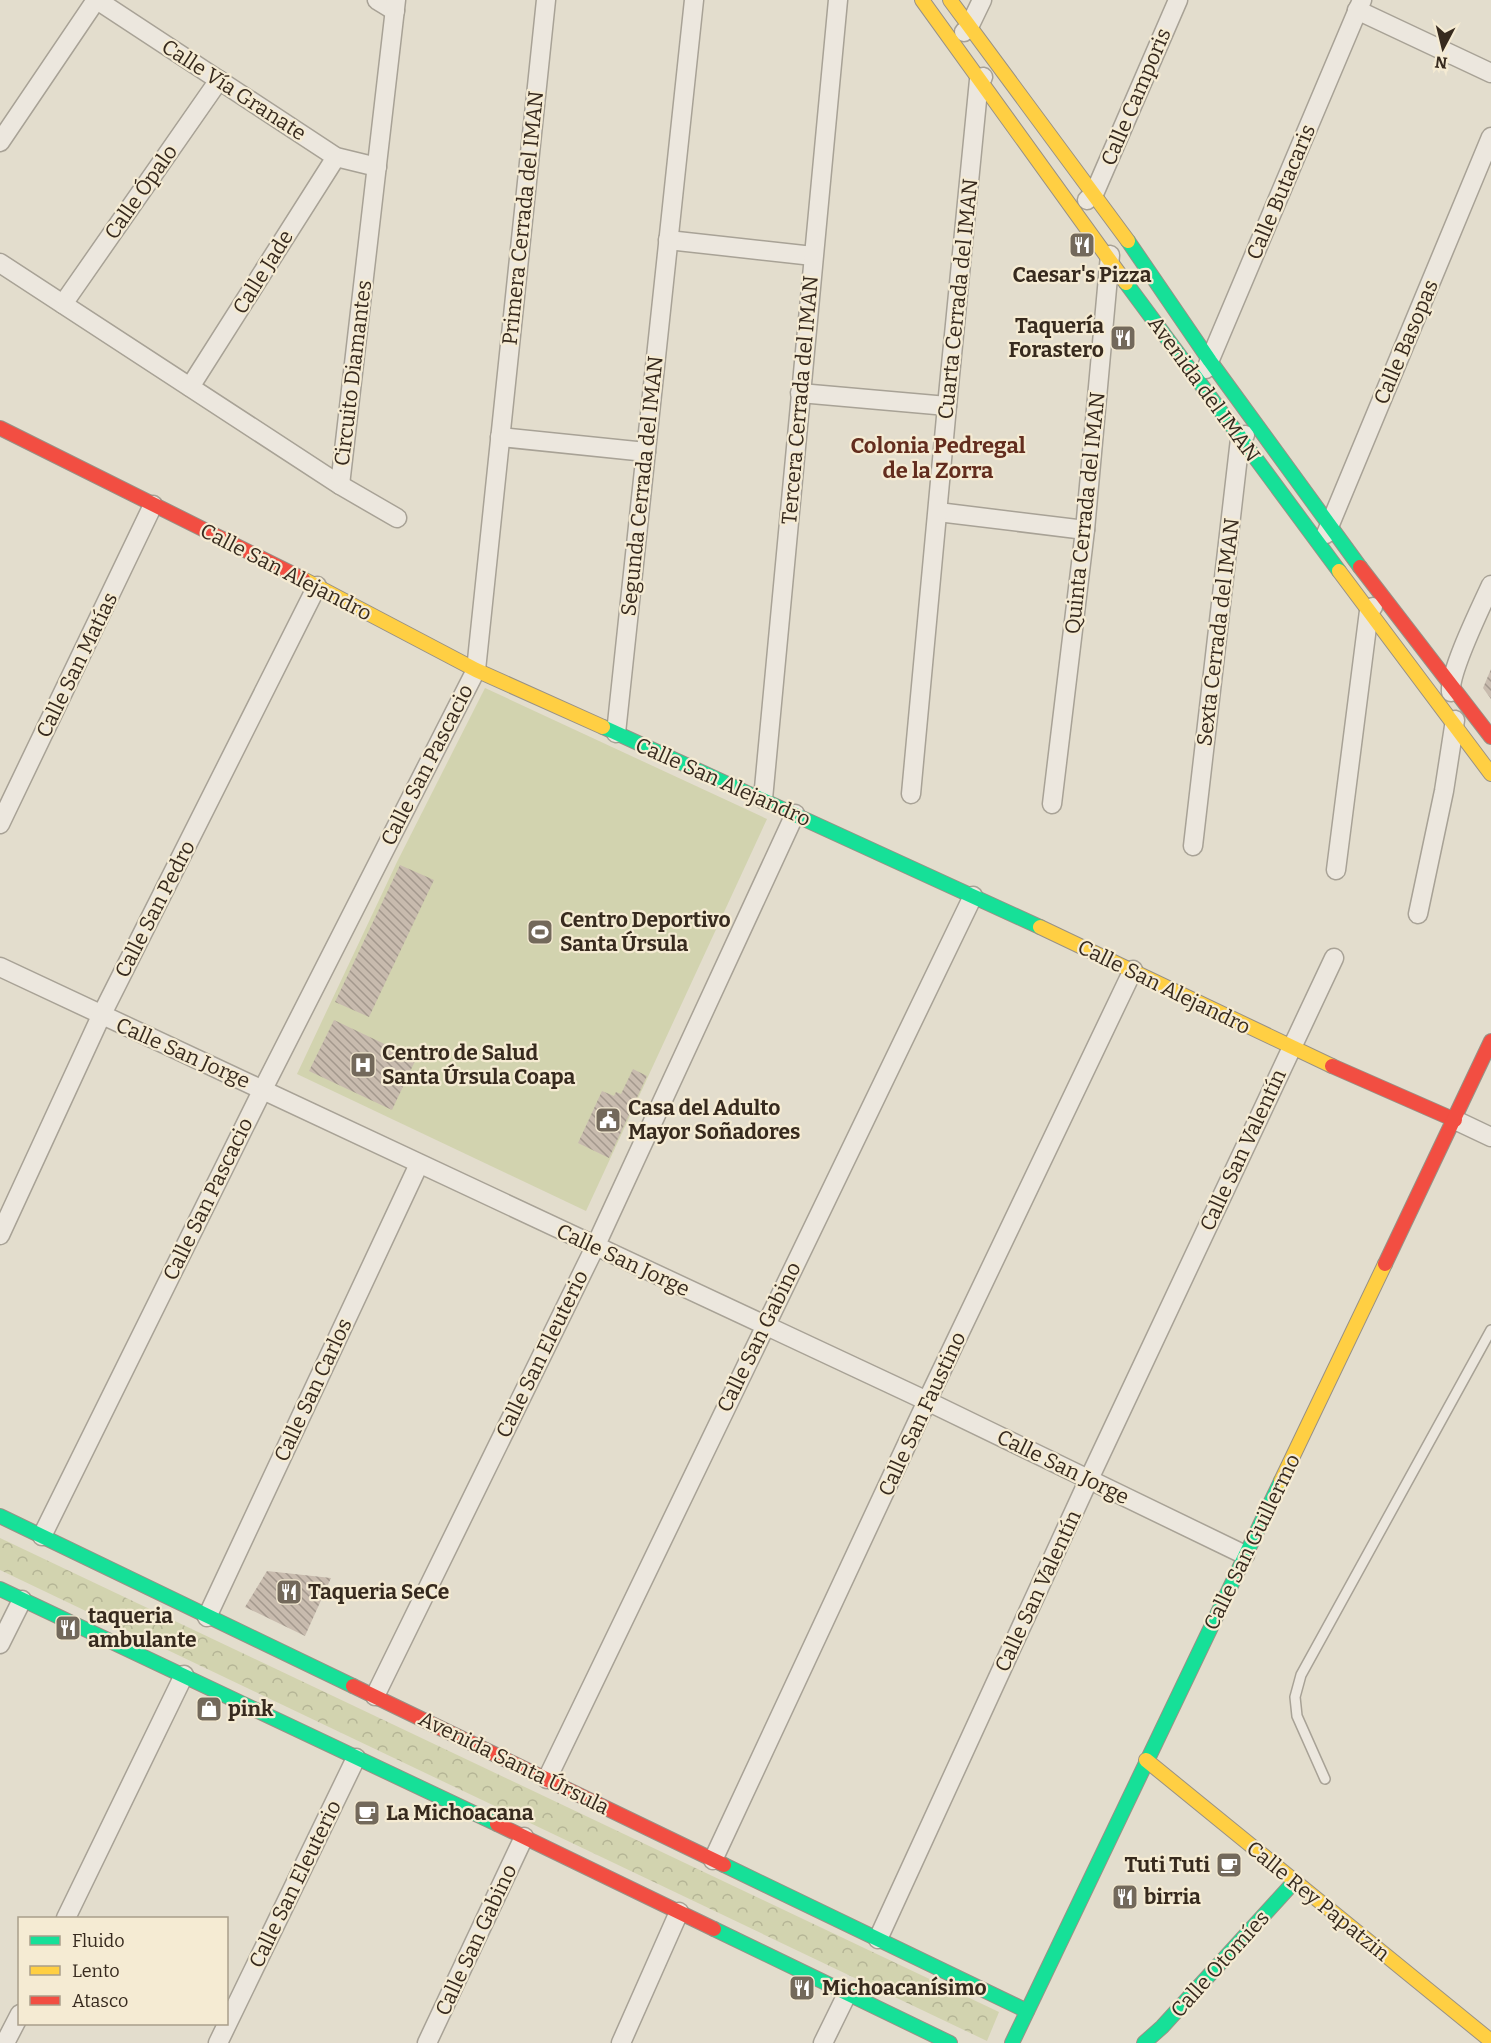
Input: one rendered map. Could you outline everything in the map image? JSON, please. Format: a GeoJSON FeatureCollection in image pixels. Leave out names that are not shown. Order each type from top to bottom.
{"type":"FeatureCollection","features":[{"type":"Feature","properties":{"kind":"street","name":"Calle Vía Granate"},"geometry":{"type":"LineString","coordinates":[[96,0],[336,157],[377,167]]}},
{"type":"Feature","properties":{"kind":"street"},"geometry":{"type":"LineString","coordinates":[[0,142],[96,0]]}},
{"type":"Feature","properties":{"kind":"street"},"geometry":{"type":"LineString","coordinates":[[377,0],[395,6]]}},
{"type":"Feature","properties":{"kind":"street","name":"Primera Cerrada del IMAN"},"geometry":{"type":"LineString","coordinates":[[476,670],[546,0]]}},
{"type":"Feature","properties":{"kind":"street","name":"Segunda Cerrada del IMAN"},"geometry":{"type":"LineString","coordinates":[[616,733],[694,0]]}},
{"type":"Feature","properties":{"kind":"street","name":"Tercera Cerrada del IMAN"},"geometry":{"type":"LineString","coordinates":[[763,800],[838,0]]}},
{"type":"Feature","properties":{"kind":"street","name":"Avenida del IMAN"},"geometry":{"type":"LineString","coordinates":[[922,0],[1200,385],[1456,724],[1491,774]]}},
{"type":"Feature","properties":{"kind":"street","name":"Avenida del IMAN"},"geometry":{"type":"LineString","coordinates":[[950,0],[1113,220],[1210,361],[1329,526],[1491,737]]}},
{"type":"Feature","properties":{"kind":"street"},"geometry":{"type":"LineString","coordinates":[[952,41],[969,27],[982,0]]}},
{"type":"Feature","properties":{"kind":"street","name":"Calle Camporis"},"geometry":{"type":"LineString","coordinates":[[1094,194],[1178,0]]}},
{"type":"Feature","properties":{"kind":"street"},"geometry":{"type":"LineString","coordinates":[[1360,5],[1491,73]]}},
{"type":"Feature","properties":{"kind":"street","name":"Calle Butacaris"},"geometry":{"type":"LineString","coordinates":[[1200,385],[1360,5]]}},
{"type":"Feature","properties":{"kind":"street","name":"Circuito Diamantes"},"geometry":{"type":"LineString","coordinates":[[0,263],[340,485],[395,6]]}},
{"type":"Feature","properties":{"kind":"street"},"geometry":{"type":"LineString","coordinates":[[980,80],[999,64]]}},
{"type":"Feature","properties":{"kind":"street","name":"Calle Ópalo"},"geometry":{"type":"LineString","coordinates":[[63,304],[219,80]]}},
{"type":"Feature","properties":{"kind":"street","name":"Cuarta Cerrada del IMAN"},"geometry":{"type":"LineString","coordinates":[[911,794],[980,80]]}},
{"type":"Feature","properties":{"kind":"street","name":"Calle Basopas"},"geometry":{"type":"LineString","coordinates":[[1321,546],[1491,137]]}},
{"type":"Feature","properties":{"kind":"street","name":"Calle Jade"},"geometry":{"type":"LineString","coordinates":[[190,387],[336,157]]}},
{"type":"Feature","properties":{"kind":"street"},"geometry":{"type":"LineString","coordinates":[[1074,210],[1094,194]]}},
{"type":"Feature","properties":{"kind":"street","name":"Quinta Cerrada del IMAN"},"geometry":{"type":"LineString","coordinates":[[1052,804],[1085,530],[1113,220]]}},
{"type":"Feature","properties":{"kind":"street"},"geometry":{"type":"LineString","coordinates":[[668,240],[813,256]]}},
{"type":"Feature","properties":{"kind":"street"},"geometry":{"type":"LineString","coordinates":[[800,393],[947,406]]}},
{"type":"Feature","properties":{"kind":"street"},"geometry":{"type":"LineString","coordinates":[[1240,439],[1256,426]]}},
{"type":"Feature","properties":{"kind":"street","name":"Calle San Alejandro"},"geometry":{"type":"LineString","coordinates":[[0,428],[318,586],[476,670],[1133,970],[1291,1048],[1455,1120]]}},
{"type":"Feature","properties":{"kind":"street"},"geometry":{"type":"LineString","coordinates":[[500,437],[646,452]]}},
{"type":"Feature","properties":{"kind":"street","name":"Sexta Cerrada del IMAN"},"geometry":{"type":"LineString","coordinates":[[1193,846],[1240,439]]}},
{"type":"Feature","properties":{"kind":"street"},"geometry":{"type":"LineString","coordinates":[[340,485],[397,518]]}},
{"type":"Feature","properties":{"kind":"street","name":"Calle San Matías"},"geometry":{"type":"LineString","coordinates":[[0,824],[153,505]]}},
{"type":"Feature","properties":{"kind":"street"},"geometry":{"type":"LineString","coordinates":[[938,512],[1085,530]]}},
{"type":"Feature","properties":{"kind":"street"},"geometry":{"type":"LineString","coordinates":[[1418,914],[1456,724],[1450,684],[1491,585]]}},
{"type":"Feature","properties":{"kind":"street","name":"Calle San Pedro"},"geometry":{"type":"LineString","coordinates":[[0,1235],[101,1016],[318,586]]}},
{"type":"Feature","properties":{"kind":"street"},"geometry":{"type":"LineString","coordinates":[[1336,870],[1369,611],[1384,599]]}},
{"type":"Feature","properties":{"kind":"street","name":"Calle San Pascacio"},"geometry":{"type":"LineString","coordinates":[[42,1536],[263,1089],[476,670]]}},
{"type":"Feature","properties":{"kind":"street","name":"Calle San Eleuterio"},"geometry":{"type":"LineString","coordinates":[[375,1696],[595,1247],[795,814]]}},
{"type":"Feature","properties":{"kind":"street","name":"Calle San Gabino"},"geometry":{"type":"LineString","coordinates":[[546,1779],[973,896]]}},
{"type":"Feature","properties":{"kind":"street","name":"Calle San Valentín"},"geometry":{"type":"LineString","coordinates":[[878,1940],[1089,1479],[1334,958]]}},
{"type":"Feature","properties":{"kind":"street","name":"Calle San Jorge"},"geometry":{"type":"LineString","coordinates":[[0,967],[927,1401],[1245,1555]]}},
{"type":"Feature","properties":{"kind":"street","name":"Calle San Faustino"},"geometry":{"type":"LineString","coordinates":[[713,1860],[927,1401],[1133,970]]}},
{"type":"Feature","properties":{"kind":"street","name":"Calle San Guillermo"},"geometry":{"type":"LineString","coordinates":[[1012,2043],[1491,1041]]}},
{"type":"Feature","properties":{"kind":"street"},"geometry":{"type":"LineString","coordinates":[[1455,1120],[1491,1137]]}},
{"type":"Feature","properties":{"kind":"street","name":"Calle San Carlos"},"geometry":{"type":"LineString","coordinates":[[207,1617],[419,1164]]}},
{"type":"Feature","properties":{"kind":"street","name":"Avenida Santa Úrsula"},"geometry":{"type":"LineString","coordinates":[[0,1516],[1027,2011]]}},
{"type":"Feature","properties":{"kind":"street"},"geometry":{"type":"LineString","coordinates":[[0,1589],[524,1836],[950,2043]]}},
{"type":"Feature","properties":{"kind":"street"},"geometry":{"type":"LineString","coordinates":[[0,1644],[22,1600]]}},
{"type":"Feature","properties":{"kind":"street"},"geometry":{"type":"LineString","coordinates":[[66,1917],[184,1675]]}},
{"type":"Feature","properties":{"kind":"street","name":"Calle San Eleuterio"},"geometry":{"type":"LineString","coordinates":[[228,2022],[356,1758]]}},
{"type":"Feature","properties":{"kind":"street","name":"Calle Rey Papatzin"},"geometry":{"type":"LineString","coordinates":[[1146,1760],[1491,2041]]}},
{"type":"Feature","properties":{"kind":"street","name":"Calle San Gabino"},"geometry":{"type":"LineString","coordinates":[[427,2043],[524,1836]]}},
{"type":"Feature","properties":{"kind":"street","name":"Calle Otomíes"},"geometry":{"type":"LineString","coordinates":[[1144,2043],[1162,2027],[1294,1882]]}},
{"type":"Feature","properties":{"kind":"street"},"geometry":{"type":"LineString","coordinates":[[621,2043],[679,1912]]}},
{"type":"Feature","properties":{"kind":"street"},"geometry":{"type":"LineString","coordinates":[[823,2043],[847,1994]]}},
{"type":"Feature","properties":{"kind":"street"},"geometry":{"type":"LineString","coordinates":[[6,2043],[18,2018]]}},
{"type":"Feature","properties":{"kind":"street","name":"Calle San Eleuterio"},"geometry":{"type":"LineString","coordinates":[[218,2043],[227,2025]]}},
{"type":"Feature","properties":{"kind":"lane"},"geometry":{"type":"LineString","coordinates":[[1325,1779],[1297,1716],[1295,1697],[1301,1675],[1491,1330]]}},
{"type":"Feature","properties":{"kind":"green space","name":"Centro Deportivo Santa Úrsula"},"geometry":{"type":"Polygon","coordinates":[[[485,688],[767,819],[586,1211],[297,1074],[397,862],[485,688]]]}},
{"type":"Feature","properties":{"kind":"green space"},"geometry":{"type":"Polygon","coordinates":[[[0,1538],[999,2012],[987,2041],[0,1570],[0,1538]]]}},
{"type":"Feature","properties":{"kind":"building"},"geometry":{"type":"Polygon","coordinates":[[[1491,669],[1491,699],[1483,688],[1491,669]]]}},
{"type":"Feature","properties":{"kind":"building"},"geometry":{"type":"Polygon","coordinates":[[[400,865],[434,880],[369,1017],[335,1002],[400,865]]]}},
{"type":"Feature","properties":{"kind":"building","name":"Centro de Salud Santa Úrsula Coapa"},"geometry":{"type":"Polygon","coordinates":[[[334,1020],[416,1059],[392,1110],[309,1071],[334,1020]]]}},
{"type":"Feature","properties":{"kind":"building","name":"Casa del Adulto Mayor Soñadores"},"geometry":{"type":"Polygon","coordinates":[[[633,1069],[647,1076],[609,1158],[578,1143],[602,1091],[614,1096],[616,1092],[621,1094],[633,1069]]]}},
{"type":"Feature","properties":{"kind":"building","name":"Taqueria SeCe"},"geometry":{"type":"Polygon","coordinates":[[[267,1571],[331,1578],[305,1636],[245,1607],[267,1571]]]}},
{"type":"Feature","properties":{"kind":"traffic: fast"},"geometry":{"type":"LineString","coordinates":[[1128,241],[1210,361],[1360,567]]}},
{"type":"Feature","properties":{"kind":"traffic: fast"},"geometry":{"type":"LineString","coordinates":[[1126,283],[1339,571]]}},
{"type":"Feature","properties":{"kind":"traffic: fast"},"geometry":{"type":"LineString","coordinates":[[603,727],[1040,927]]}},
{"type":"Feature","properties":{"kind":"traffic: fast"},"geometry":{"type":"LineString","coordinates":[[1012,2043],[1281,1481]]}},
{"type":"Feature","properties":{"kind":"traffic: fast"},"geometry":{"type":"LineString","coordinates":[[0,1516],[353,1686]]}},
{"type":"Feature","properties":{"kind":"traffic: fast"},"geometry":{"type":"LineString","coordinates":[[0,1589],[497,1824]]}},
{"type":"Feature","properties":{"kind":"traffic: fast"},"geometry":{"type":"LineString","coordinates":[[724,1865],[1027,2011]]}},
{"type":"Feature","properties":{"kind":"traffic: fast"},"geometry":{"type":"LineString","coordinates":[[1144,2043],[1162,2027],[1294,1882]]}},
{"type":"Feature","properties":{"kind":"traffic: fast"},"geometry":{"type":"LineString","coordinates":[[714,1929],[950,2043]]}},
{"type":"Feature","properties":{"kind":"traffic: slow"},"geometry":{"type":"LineString","coordinates":[[922,0],[1126,283]]}},
{"type":"Feature","properties":{"kind":"traffic: slow"},"geometry":{"type":"LineString","coordinates":[[950,0],[1128,241]]}},
{"type":"Feature","properties":{"kind":"traffic: slow"},"geometry":{"type":"LineString","coordinates":[[1339,571],[1491,774]]}},
{"type":"Feature","properties":{"kind":"traffic: slow"},"geometry":{"type":"LineString","coordinates":[[303,579],[476,670],[603,727]]}},
{"type":"Feature","properties":{"kind":"traffic: slow"},"geometry":{"type":"LineString","coordinates":[[1040,927],[1332,1066]]}},
{"type":"Feature","properties":{"kind":"traffic: slow"},"geometry":{"type":"LineString","coordinates":[[1281,1481],[1385,1264]]}},
{"type":"Feature","properties":{"kind":"traffic: slow"},"geometry":{"type":"LineString","coordinates":[[1146,1760],[1491,2041]]}},
{"type":"Feature","properties":{"kind":"traffic: jam"},"geometry":{"type":"LineString","coordinates":[[0,428],[303,579]]}},
{"type":"Feature","properties":{"kind":"traffic: jam"},"geometry":{"type":"LineString","coordinates":[[1360,567],[1491,737]]}},
{"type":"Feature","properties":{"kind":"traffic: jam"},"geometry":{"type":"LineString","coordinates":[[1385,1264],[1491,1041]]}},
{"type":"Feature","properties":{"kind":"traffic: jam"},"geometry":{"type":"LineString","coordinates":[[1332,1066],[1455,1120]]}},
{"type":"Feature","properties":{"kind":"traffic: jam"},"geometry":{"type":"LineString","coordinates":[[353,1686],[724,1865]]}},
{"type":"Feature","properties":{"kind":"traffic: jam"},"geometry":{"type":"LineString","coordinates":[[497,1824],[714,1929]]}},
{"type":"Feature","properties":{"kind":"place","name":"Caesar's Pizza"},"geometry":{"type":"Point","coordinates":[1082,245]}},
{"type":"Feature","properties":{"kind":"place","name":"Taquería Forastero"},"geometry":{"type":"Point","coordinates":[1123,338]}},
{"type":"Feature","properties":{"kind":"place","name":"Centro Deportivo Santa Úrsula"},"geometry":{"type":"Point","coordinates":[540,932]}},
{"type":"Feature","properties":{"kind":"place","name":"Centro de Salud Santa Úrsula Coapa"},"geometry":{"type":"Point","coordinates":[363,1065]}},
{"type":"Feature","properties":{"kind":"place","name":"Casa del Adulto Mayor Soñadores"},"geometry":{"type":"Point","coordinates":[608,1120]}},
{"type":"Feature","properties":{"kind":"place","name":"Taqueria SeCe"},"geometry":{"type":"Point","coordinates":[289,1592]}},
{"type":"Feature","properties":{"kind":"place","name":"taqueria ambulante"},"geometry":{"type":"Point","coordinates":[68,1628]}},
{"type":"Feature","properties":{"kind":"place","name":"pink"},"geometry":{"type":"Point","coordinates":[209,1709]}},
{"type":"Feature","properties":{"kind":"place","name":"La Michoacana"},"geometry":{"type":"Point","coordinates":[367,1813]}},
{"type":"Feature","properties":{"kind":"place","name":"Tuti Tuti"},"geometry":{"type":"Point","coordinates":[1229,1865]}},
{"type":"Feature","properties":{"kind":"place","name":"birria"},"geometry":{"type":"Point","coordinates":[1125,1897]}},
{"type":"Feature","properties":{"kind":"place","name":"Michoacanísimo"},"geometry":{"type":"Point","coordinates":[802,1988]}},
{"type":"Feature","properties":{"kind":"district","name":"Colonia Pedregal de la Zorra"},"geometry":{"type":"Point","coordinates":[938,458]}}]}
